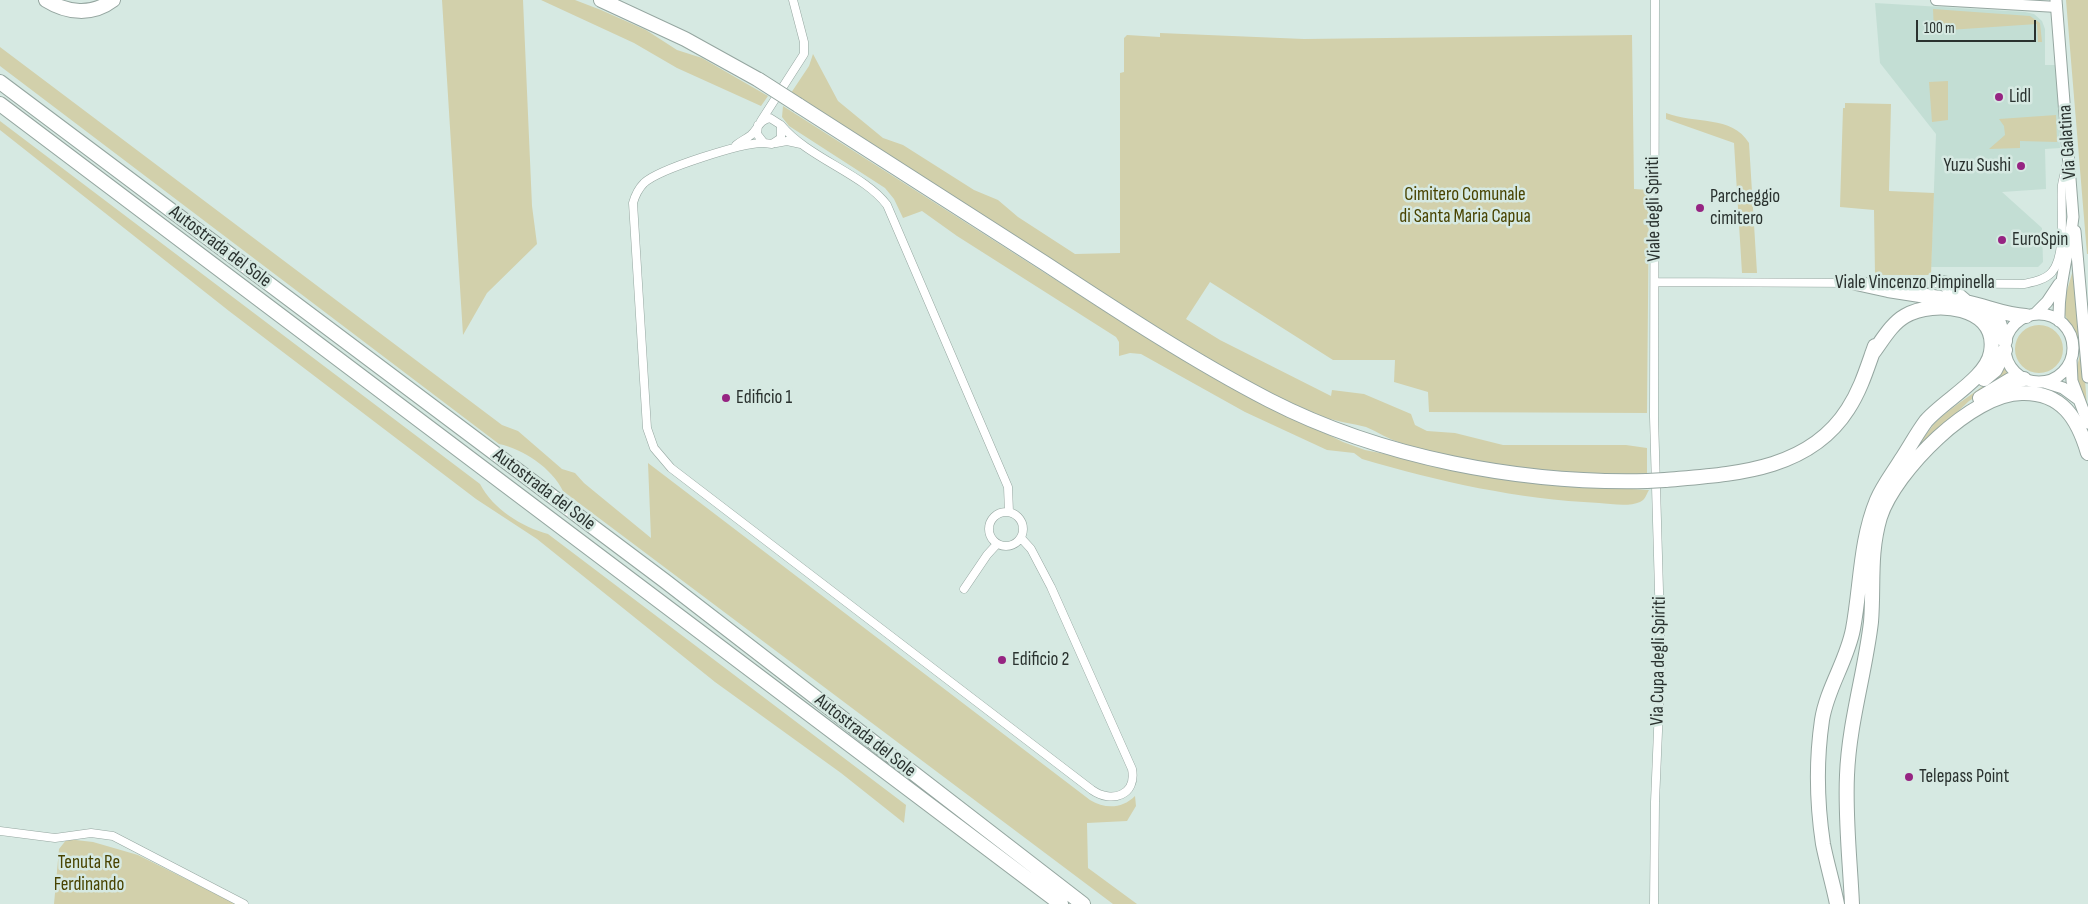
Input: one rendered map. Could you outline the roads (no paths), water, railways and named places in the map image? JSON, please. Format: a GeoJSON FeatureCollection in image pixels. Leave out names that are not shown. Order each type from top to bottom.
{"type":"FeatureCollection","features":[{"type":"Feature","properties":{"kind":"highway"},"geometry":{"type":"LineString","coordinates":[[46,0],[65,10],[76,12],[100,8],[113,0]]}},
{"type":"Feature","properties":{"kind":"highway"},"geometry":{"type":"LineString","coordinates":[[601,0],[685,39],[759,80],[1146,329],[1271,401],[1326,424],[1412,453],[1512,473],[1556,478],[1647,481],[1753,470],[1796,456],[1821,440],[1838,422],[1857,393],[1884,327],[1895,315],[1919,304],[1959,301]]}},
{"type":"Feature","properties":{"kind":"highway","name":"Autostrada del Sole"},"geometry":{"type":"LineString","coordinates":[[0,82],[658,576],[1083,904]]}},
{"type":"Feature","properties":{"kind":"highway","name":"Autostrada del Sole"},"geometry":{"type":"LineString","coordinates":[[0,104],[1061,904]]}},
{"type":"Feature","properties":{"kind":"highway"},"geometry":{"type":"LineString","coordinates":[[1856,283],[1959,301],[2007,315],[2031,315]]}},
{"type":"Feature","properties":{"kind":"highway"},"geometry":{"type":"LineString","coordinates":[[1944,283],[1959,301]]}},
{"type":"Feature","properties":{"kind":"highway"},"geometry":{"type":"LineString","coordinates":[[1837,904],[1818,808],[1822,720],[1829,695],[1851,638],[1858,601],[1864,545],[1878,498],[1926,422],[1949,398],[1980,373],[1990,357],[1990,331],[1984,322],[1973,314],[1945,308],[1916,311],[1903,317],[1893,326],[1872,354]]}},
{"type":"Feature","properties":{"kind":"highway"},"geometry":{"type":"LineString","coordinates":[[1949,398],[1984,379],[1994,370],[2005,345],[1998,320],[1988,308]]}},
{"type":"Feature","properties":{"kind":"highway"},"geometry":{"type":"LineString","coordinates":[[1852,904],[1847,775],[1854,707],[1871,623],[1873,545],[1881,515],[1904,475],[1959,420],[1972,404],[1991,390],[2010,380],[2024,379]]}},
{"type":"Feature","properties":{"kind":"highway"},"geometry":{"type":"LineString","coordinates":[[1959,420],[1996,397],[2021,393],[2042,395],[2065,407],[2078,424],[2088,453]]}},
{"type":"Feature","properties":{"kind":"main road","name":"Via Galatina"},"geometry":{"type":"LineString","coordinates":[[2056,4],[2073,217],[2067,258],[2060,283]]}},
{"type":"Feature","properties":{"kind":"main road"},"geometry":{"type":"LineString","coordinates":[[2073,217],[2079,258],[2088,377]]}},
{"type":"Feature","properties":{"kind":"main road"},"geometry":{"type":"LineString","coordinates":[[2060,283],[2048,302],[2013,326],[2005,345],[2010,366],[2024,379],[2063,388],[2078,399]]}},
{"type":"Feature","properties":{"kind":"main road"},"geometry":{"type":"LineString","coordinates":[[2059,321],[2060,283]]}},
{"type":"Feature","properties":{"kind":"main road"},"geometry":{"type":"LineString","coordinates":[[2031,315],[2051,316],[2059,321],[2070,333],[2072,342],[2072,381],[2088,423]]}},
{"type":"Feature","properties":{"kind":"main road"},"geometry":{"type":"LineString","coordinates":[[2042,382],[2060,375],[2071,360]]}},
{"type":"Feature","properties":{"kind":"street"},"geometry":{"type":"LineString","coordinates":[[732,148],[752,134],[804,54],[804,42],[793,0]]}},
{"type":"Feature","properties":{"kind":"street","name":"Viale degli Spiriti"},"geometry":{"type":"LineString","coordinates":[[1654,417],[1653,119],[1655,0]]}},
{"type":"Feature","properties":{"kind":"street"},"geometry":{"type":"LineString","coordinates":[[1936,0],[2056,4]]}},
{"type":"Feature","properties":{"kind":"street"},"geometry":{"type":"LineString","coordinates":[[776,99],[783,134],[776,143]]}},
{"type":"Feature","properties":{"kind":"street"},"geometry":{"type":"LineString","coordinates":[[764,143],[757,134],[760,123],[770,118],[780,123],[803,145],[874,192],[887,205],[1008,487],[1009,512]]}},
{"type":"Feature","properties":{"kind":"street"},"geometry":{"type":"LineString","coordinates":[[803,145],[787,141],[732,148],[652,178],[644,183],[633,203],[647,428],[654,448],[670,468],[1092,790],[1106,797],[1120,796],[1130,786],[1132,768],[1055,595],[1031,549],[1021,538]]}},
{"type":"Feature","properties":{"kind":"street","name":"Viale Vincenzo Pimpinella"},"geometry":{"type":"LineString","coordinates":[[1655,282],[2024,284],[2038,281],[2052,273],[2058,260],[2062,228],[2062,185],[2069,155]]}},
{"type":"Feature","properties":{"kind":"street","name":"Via Cupa degli Spiriti"},"geometry":{"type":"LineString","coordinates":[[1654,417],[1661,660],[1655,802],[1654,904]]}},
{"type":"Feature","properties":{"kind":"street"},"geometry":{"type":"LineString","coordinates":[[1009,512],[1015,514],[1022,522],[1024,528],[1021,538],[1013,545],[997,544],[990,535],[990,524],[998,514],[1009,512]]}},
{"type":"Feature","properties":{"kind":"street"},"geometry":{"type":"LineString","coordinates":[[964,589],[987,555],[997,544]]}},
{"type":"Feature","properties":{"kind":"street"},"geometry":{"type":"LineString","coordinates":[[0,831],[55,838],[91,833],[114,836],[244,904]]}},
{"type":"Feature","properties":{"kind":"place","name":"Lidl"},"geometry":{"type":"Point","coordinates":[1999,97]}},
{"type":"Feature","properties":{"kind":"place","name":"Yuzu Sushi"},"geometry":{"type":"Point","coordinates":[2021,166]}},
{"type":"Feature","properties":{"kind":"place","name":"Parcheggio cimitero"},"geometry":{"type":"Point","coordinates":[1700,208]}},
{"type":"Feature","properties":{"kind":"place","name":"EuroSpin"},"geometry":{"type":"Point","coordinates":[2002,240]}},
{"type":"Feature","properties":{"kind":"place","name":"Edificio 1"},"geometry":{"type":"Point","coordinates":[726,398]}},
{"type":"Feature","properties":{"kind":"place","name":"Edificio 2"},"geometry":{"type":"Point","coordinates":[1002,660]}},
{"type":"Feature","properties":{"kind":"place","name":"Telepass Point"},"geometry":{"type":"Point","coordinates":[1909,777]}},
{"type":"Feature","properties":{"kind":"park label","name":"Cimitero Comunale di Santa Maria Capua"},"geometry":{"type":"Point","coordinates":[1465,206]}},
{"type":"Feature","properties":{"kind":"park label","name":"Tenuta Re Ferdinando"},"geometry":{"type":"Point","coordinates":[89,874]}}]}
